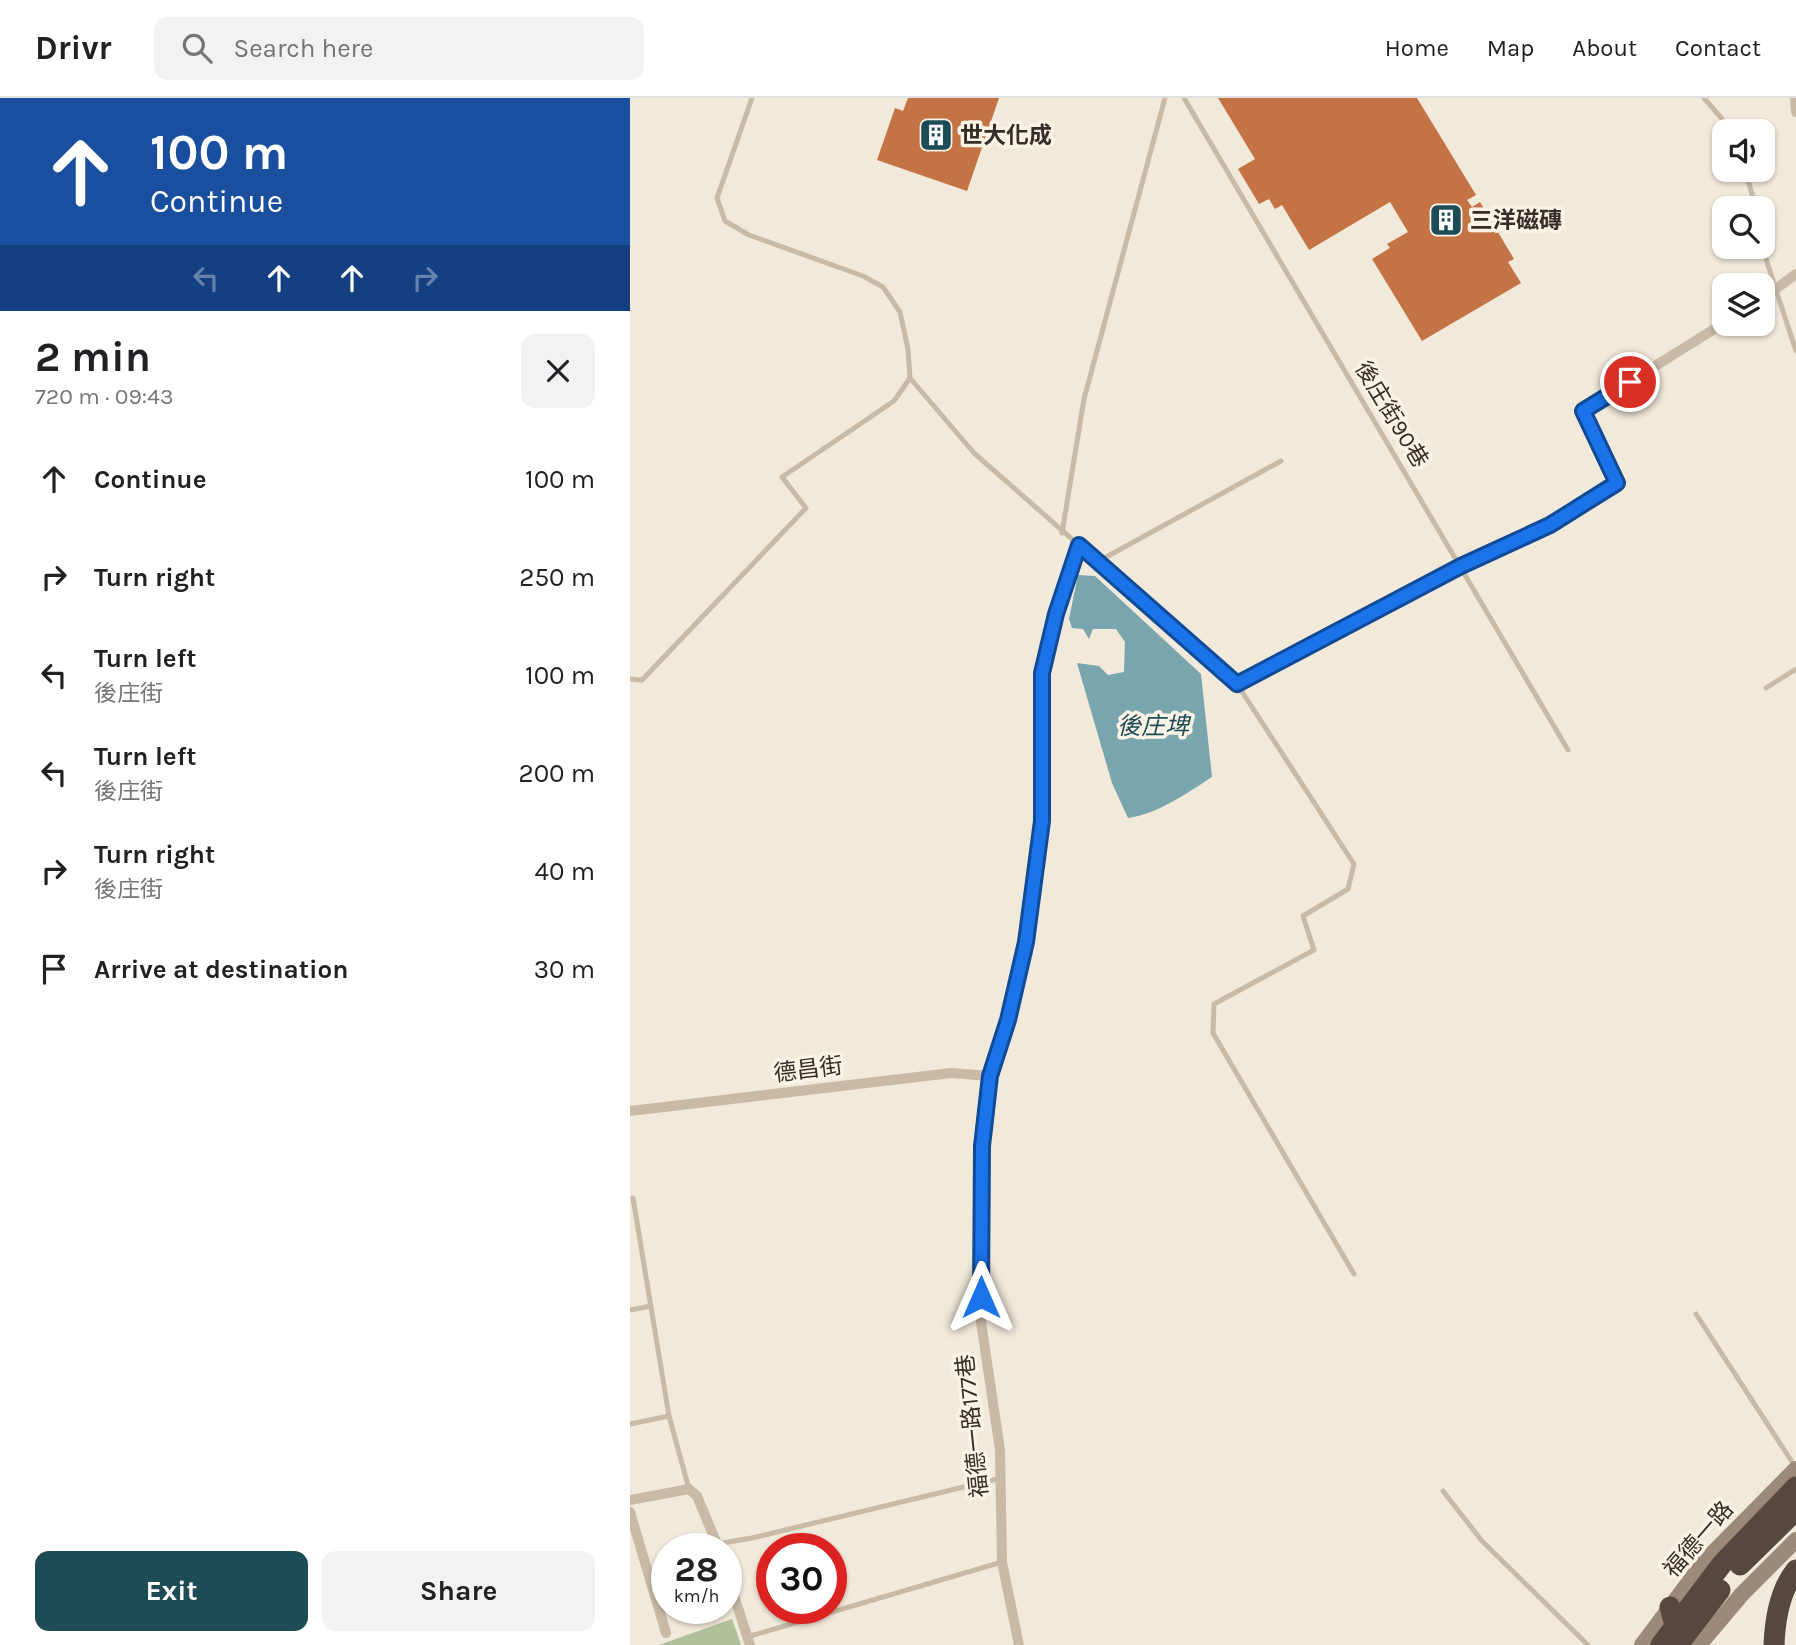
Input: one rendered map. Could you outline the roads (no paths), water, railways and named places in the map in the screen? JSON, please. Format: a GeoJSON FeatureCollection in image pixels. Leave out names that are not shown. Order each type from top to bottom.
{"type":"FeatureCollection","features":[{"type":"Feature","properties":{"kind":"highway"},"geometry":{"type":"LineString","coordinates":[[1661,1645],[1722,1564],[1796,1487]]}},
{"type":"Feature","properties":{"kind":"highway"},"geometry":{"type":"LineString","coordinates":[[1679,1645],[1735,1569],[1796,1510]]}},
{"type":"Feature","properties":{"kind":"highway"},"geometry":{"type":"LineString","coordinates":[[1773,1645],[1778,1612],[1788,1580],[1796,1570]]}},
{"type":"Feature","properties":{"kind":"highway"},"geometry":{"type":"LineString","coordinates":[[1670,1607],[1679,1645]]}},
{"type":"Feature","properties":{"kind":"main road","name":"福德一路"},"geometry":{"type":"LineString","coordinates":[[1642,1645],[1704,1562],[1796,1468]]}},
{"type":"Feature","properties":{"kind":"main road"},"geometry":{"type":"LineString","coordinates":[[1699,1645],[1742,1594],[1796,1540]]}},
{"type":"Feature","properties":{"kind":"street"},"geometry":{"type":"LineString","coordinates":[[1795,98],[1796,111]]}},
{"type":"Feature","properties":{"kind":"street"},"geometry":{"type":"LineString","coordinates":[[1775,290],[1796,274]]}},
{"type":"Feature","properties":{"kind":"street"},"geometry":{"type":"LineString","coordinates":[[1237,684],[1461,566],[1550,525],[1617,483],[1583,411],[1712,330]]}},
{"type":"Feature","properties":{"kind":"street","name":"福德一路177巷"},"geometry":{"type":"LineString","coordinates":[[1019,1645],[1002,1562],[1000,1450],[981,1322],[982,1146],[990,1076],[1008,1020],[1026,942],[1042,821],[1042,673],[1056,614],[1079,545]]}},
{"type":"Feature","properties":{"kind":"street","name":"德昌街"},"geometry":{"type":"LineString","coordinates":[[630,1111],[951,1073],[990,1076]]}},
{"type":"Feature","properties":{"kind":"street"},"geometry":{"type":"LineString","coordinates":[[630,1500],[689,1489],[697,1496],[713,1533]]}},
{"type":"Feature","properties":{"kind":"street"},"geometry":{"type":"LineString","coordinates":[[630,1512],[666,1633]]}},
{"type":"Feature","properties":{"kind":"street"},"geometry":{"type":"LineString","coordinates":[[742,1622],[748,1641]]}},
{"type":"Feature","properties":{"kind":"lane"},"geometry":{"type":"LineString","coordinates":[[630,680],[642,680],[806,508],[782,477],[894,401],[909,379],[908,349],[900,312],[883,288],[863,276],[749,234],[725,221],[717,198],[752,98]]}},
{"type":"Feature","properties":{"kind":"lane"},"geometry":{"type":"LineString","coordinates":[[1062,533],[1084,399],[1165,98]]}},
{"type":"Feature","properties":{"kind":"lane","name":"後庄街90巷"},"geometry":{"type":"LineString","coordinates":[[1184,98],[1568,750]]}},
{"type":"Feature","properties":{"kind":"lane"},"geometry":{"type":"LineString","coordinates":[[1704,98],[1722,119]]}},
{"type":"Feature","properties":{"kind":"lane"},"geometry":{"type":"LineString","coordinates":[[1775,294],[1796,351]]}},
{"type":"Feature","properties":{"kind":"lane"},"geometry":{"type":"LineString","coordinates":[[909,379],[974,453],[1237,684],[1354,864],[1348,889],[1303,916],[1314,950],[1214,1004],[1213,1033],[1354,1274]]}},
{"type":"Feature","properties":{"kind":"lane"},"geometry":{"type":"LineString","coordinates":[[1099,561],[1281,461]]}},
{"type":"Feature","properties":{"kind":"lane"},"geometry":{"type":"LineString","coordinates":[[1766,688],[1796,669]]}},
{"type":"Feature","properties":{"kind":"lane"},"geometry":{"type":"LineString","coordinates":[[633,1198],[669,1416],[689,1489]]}},
{"type":"Feature","properties":{"kind":"lane"},"geometry":{"type":"LineString","coordinates":[[630,1310],[651,1306]]}},
{"type":"Feature","properties":{"kind":"lane"},"geometry":{"type":"LineString","coordinates":[[1696,1314],[1796,1468]]}},
{"type":"Feature","properties":{"kind":"lane"},"geometry":{"type":"LineString","coordinates":[[630,1424],[669,1416]]}},
{"type":"Feature","properties":{"kind":"lane"},"geometry":{"type":"LineString","coordinates":[[742,1540],[1000,1478]]}},
{"type":"Feature","properties":{"kind":"lane"},"geometry":{"type":"LineString","coordinates":[[1443,1490],[1482,1541],[1588,1645]]}},
{"type":"Feature","properties":{"kind":"lane"},"geometry":{"type":"LineString","coordinates":[[748,1641],[1002,1562]]}},
{"type":"Feature","properties":{"kind":"water","name":"後庄埤"},"geometry":{"type":"Polygon","coordinates":[[[1078,575],[1095,576],[1201,674],[1212,777],[1172,802],[1139,816],[1128,818],[1112,783],[1077,663],[1099,666],[1108,675],[1124,672],[1125,642],[1116,629],[1093,629],[1089,639],[1083,629],[1072,628],[1069,619],[1078,575]]]}},
{"type":"Feature","properties":{"kind":"place","name":"世大化成"},"geometry":{"type":"Point","coordinates":[936,135]}},
{"type":"Feature","properties":{"kind":"place","name":"三洋磁磚"},"geometry":{"type":"Point","coordinates":[1446,220]}}]}
